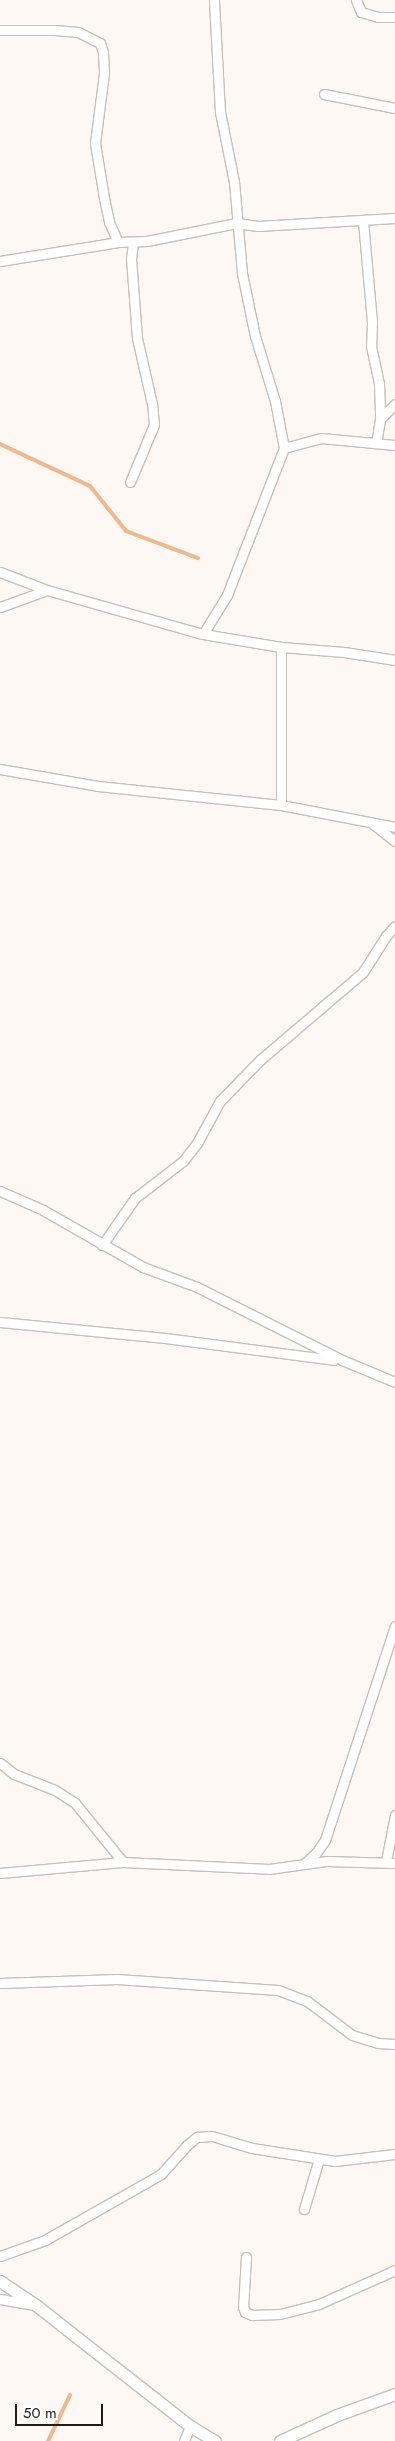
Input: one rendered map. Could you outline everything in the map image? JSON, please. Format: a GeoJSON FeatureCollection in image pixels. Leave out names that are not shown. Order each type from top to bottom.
{"type":"FeatureCollection","features":[{"type":"Feature","properties":{"kind":"street"},"geometry":{"type":"LineString","coordinates":[[203,634],[227,595],[284,448],[275,401],[250,316],[236,223],[234,182],[220,112],[214,0]]}},
{"type":"Feature","properties":{"kind":"street"},"geometry":{"type":"LineString","coordinates":[[356,0],[361,12],[378,17],[395,17]]}},
{"type":"Feature","properties":{"kind":"street"},"geometry":{"type":"LineString","coordinates":[[0,30],[78,32],[100,43],[103,52],[104,73],[95,142],[109,222],[118,242]]}},
{"type":"Feature","properties":{"kind":"street"},"geometry":{"type":"LineString","coordinates":[[324,94],[395,108]]}},
{"type":"Feature","properties":{"kind":"street"},"geometry":{"type":"LineString","coordinates":[[0,261],[118,242],[133,242],[236,223],[258,226],[395,218]]}},
{"type":"Feature","properties":{"kind":"street"},"geometry":{"type":"LineString","coordinates":[[363,221],[372,322],[371,346],[379,383],[380,419],[376,443]]}},
{"type":"Feature","properties":{"kind":"street"},"geometry":{"type":"LineString","coordinates":[[130,482],[154,425],[152,404],[137,338],[131,259],[133,242]]}},
{"type":"Feature","properties":{"kind":"street"},"geometry":{"type":"LineString","coordinates":[[380,419],[395,404]]}},
{"type":"Feature","properties":{"kind":"street"},"geometry":{"type":"LineString","coordinates":[[284,448],[321,438],[395,445]]}},
{"type":"Feature","properties":{"kind":"street"},"geometry":{"type":"LineString","coordinates":[[0,572],[47,590],[203,634],[281,647],[344,652],[395,660]]}},
{"type":"Feature","properties":{"kind":"street"},"geometry":{"type":"LineString","coordinates":[[0,607],[47,590]]}},
{"type":"Feature","properties":{"kind":"street"},"geometry":{"type":"LineString","coordinates":[[280,805],[281,647]]}},
{"type":"Feature","properties":{"kind":"street"},"geometry":{"type":"LineString","coordinates":[[0,770],[98,786],[280,805],[395,827]]}},
{"type":"Feature","properties":{"kind":"street"},"geometry":{"type":"LineString","coordinates":[[370,823],[395,841]]}},
{"type":"Feature","properties":{"kind":"street"},"geometry":{"type":"LineString","coordinates":[[102,1245],[135,1198],[170,1174],[183,1161],[197,1143],[220,1101],[260,1060],[364,972],[386,936],[395,926]]}},
{"type":"Feature","properties":{"kind":"street"},"geometry":{"type":"LineString","coordinates":[[0,1191],[43,1210],[143,1267],[197,1287],[342,1360],[395,1382]]}},
{"type":"Feature","properties":{"kind":"street"},"geometry":{"type":"LineString","coordinates":[[0,1322],[165,1338],[342,1360]]}},
{"type":"Feature","properties":{"kind":"street"},"geometry":{"type":"LineString","coordinates":[[304,1864],[316,1853],[325,1840],[395,1626]]}},
{"type":"Feature","properties":{"kind":"street"},"geometry":{"type":"LineString","coordinates":[[0,1763],[14,1774],[55,1790],[75,1803],[123,1862]]}},
{"type":"Feature","properties":{"kind":"street"},"geometry":{"type":"LineString","coordinates":[[0,1874],[123,1862],[269,1869],[327,1861],[391,1862],[395,1815]]}},
{"type":"Feature","properties":{"kind":"street"},"geometry":{"type":"LineString","coordinates":[[0,1984],[117,1980],[278,1990],[308,2001],[352,2035],[378,2043],[395,2044]]}},
{"type":"Feature","properties":{"kind":"street"},"geometry":{"type":"LineString","coordinates":[[0,2256],[45,2240],[161,2174],[187,2145],[197,2137],[212,2136],[231,2144],[335,2161],[395,2154]]}},
{"type":"Feature","properties":{"kind":"street"},"geometry":{"type":"LineString","coordinates":[[304,2209],[319,2159]]}},
{"type":"Feature","properties":{"kind":"street"},"geometry":{"type":"LineString","coordinates":[[246,2257],[243,2307],[245,2312],[252,2315],[280,2314],[319,2304],[395,2270]]}},
{"type":"Feature","properties":{"kind":"street"},"geometry":{"type":"LineString","coordinates":[[0,2281],[37,2306],[190,2426],[215,2441]]}},
{"type":"Feature","properties":{"kind":"street"},"geometry":{"type":"LineString","coordinates":[[0,2299],[37,2306]]}},
{"type":"Feature","properties":{"kind":"street"},"geometry":{"type":"LineString","coordinates":[[280,2441],[338,2415],[395,2394]]}},
{"type":"Feature","properties":{"kind":"street"},"geometry":{"type":"LineString","coordinates":[[184,2441],[190,2426]]}},
{"type":"Feature","properties":{"kind":"waterway"},"geometry":{"type":"LineString","coordinates":[[0,444],[90,486],[126,531],[198,558]]}},
{"type":"Feature","properties":{"kind":"waterway"},"geometry":{"type":"LineString","coordinates":[[48,2441],[70,2395]]}}]}
